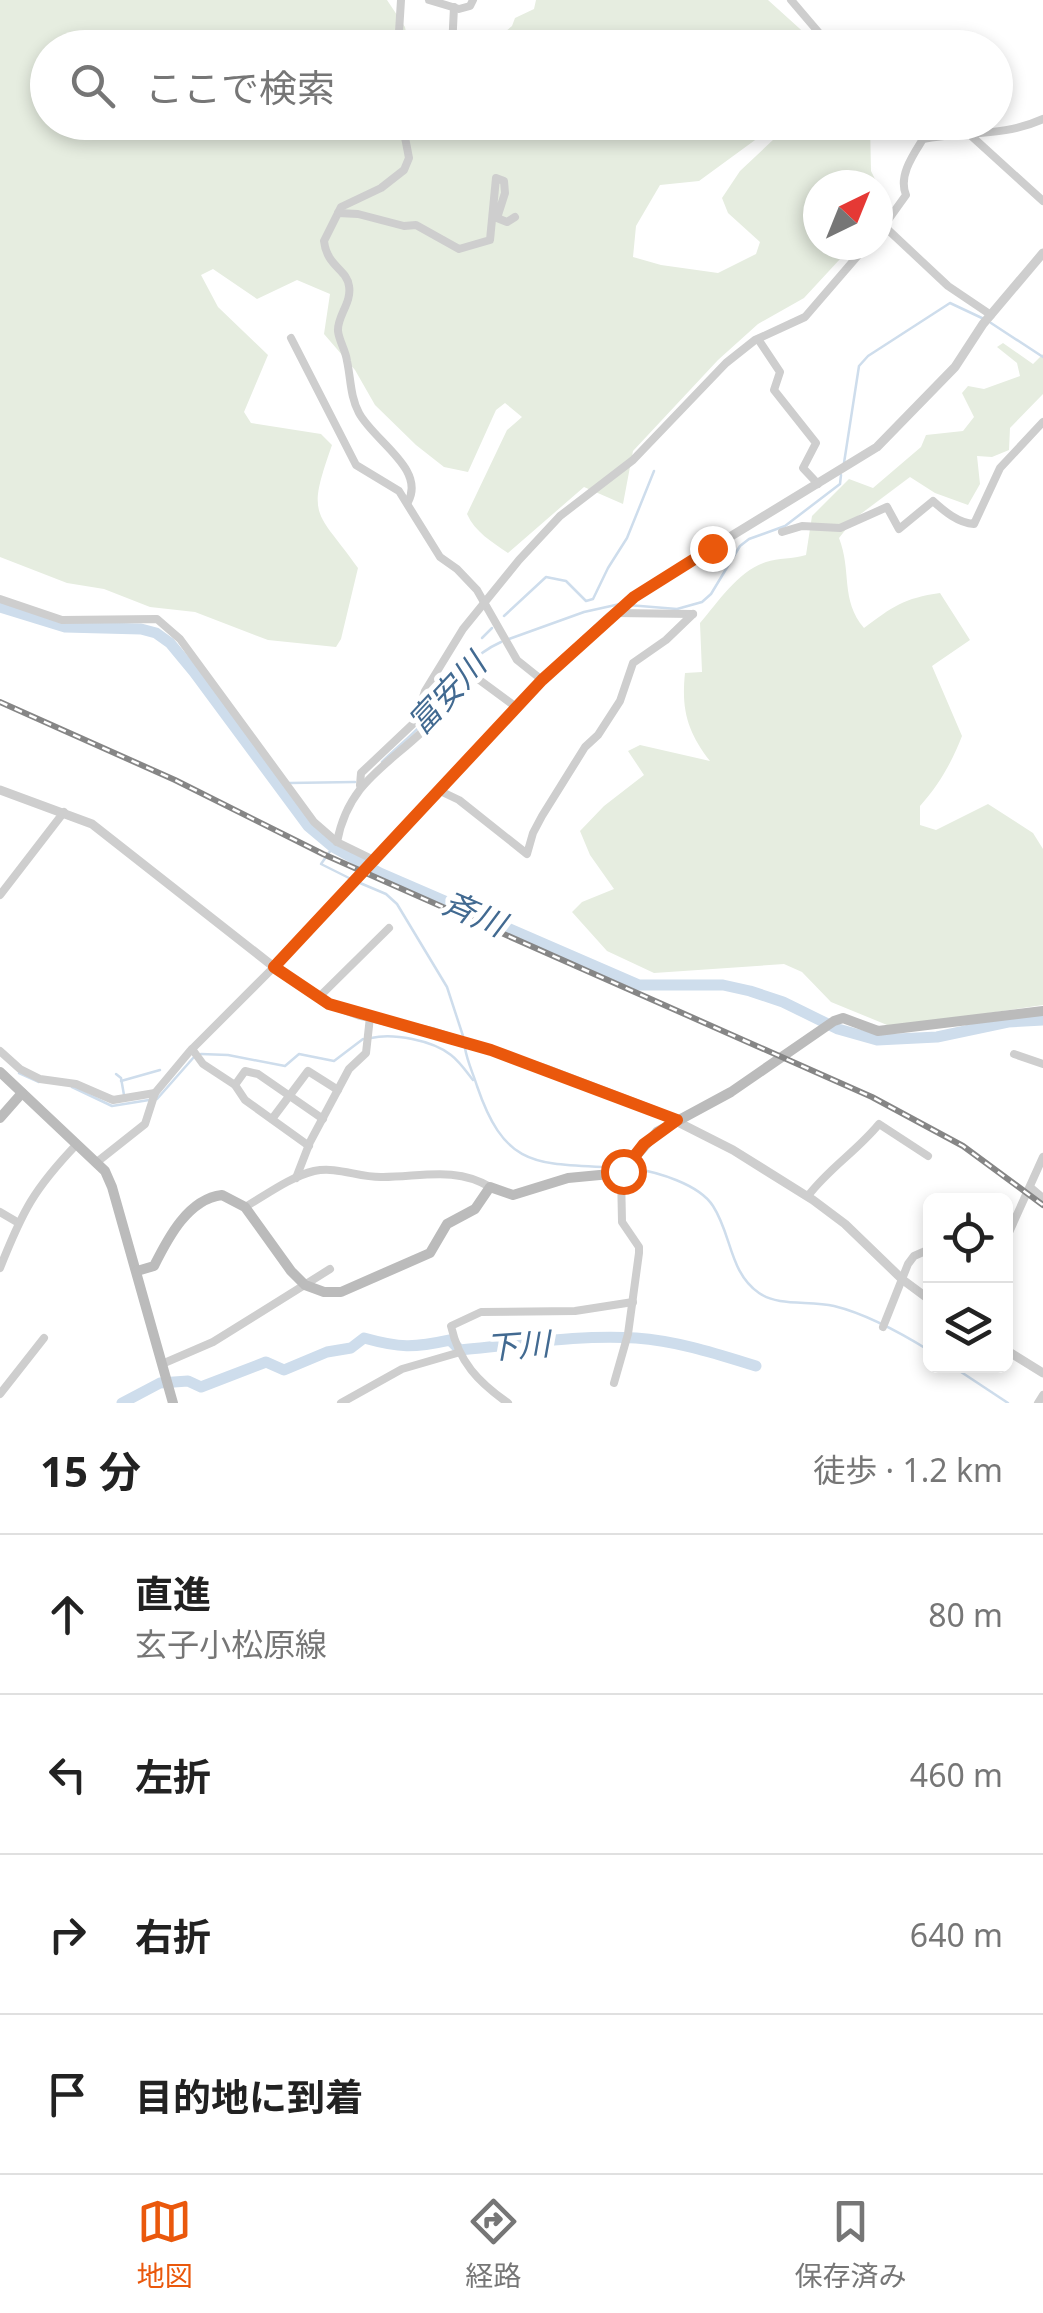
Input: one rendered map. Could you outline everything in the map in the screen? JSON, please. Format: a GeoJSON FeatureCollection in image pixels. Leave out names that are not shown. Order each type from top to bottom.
{"type":"FeatureCollection","features":[{"type":"Feature","properties":{"kind":"main road"},"geometry":{"type":"LineString","coordinates":[[136,1272],[154,1266],[179,1225],[204,1198],[222,1195],[245,1207],[305,1285],[324,1292],[342,1292],[430,1253],[446,1224],[475,1209],[490,1187],[513,1195],[568,1178],[621,1173],[644,1144],[677,1120],[743,1084],[834,1020],[843,1018],[878,1031],[1043,1011]]}},
{"type":"Feature","properties":{"kind":"main road"},"geometry":{"type":"LineString","coordinates":[[0,1072],[96,1162],[112,1187],[173,1403]]}},
{"type":"Feature","properties":{"kind":"main road"},"geometry":{"type":"LineString","coordinates":[[0,1118],[22,1093]]}},
{"type":"Feature","properties":{"kind":"street"},"geometry":{"type":"LineString","coordinates":[[400,30],[403,0]]}},
{"type":"Feature","properties":{"kind":"street"},"geometry":{"type":"LineString","coordinates":[[429,0],[454,8],[470,6],[473,0]]}},
{"type":"Feature","properties":{"kind":"street"},"geometry":{"type":"LineString","coordinates":[[791,0],[817,30]]}},
{"type":"Feature","properties":{"kind":"street"},"geometry":{"type":"LineString","coordinates":[[453,30],[454,8]]}},
{"type":"Feature","properties":{"kind":"street"},"geometry":{"type":"LineString","coordinates":[[1013,129],[1043,119]]}},
{"type":"Feature","properties":{"kind":"street"},"geometry":{"type":"LineString","coordinates":[[406,140],[409,158],[404,170],[381,188],[341,207],[324,240],[330,262],[348,279],[350,289],[338,328],[357,409],[371,432],[412,475],[408,502]]}},
{"type":"Feature","properties":{"kind":"street"},"geometry":{"type":"LineString","coordinates":[[893,214],[906,195],[902,187],[910,160],[922,140]]}},
{"type":"Feature","properties":{"kind":"street"},"geometry":{"type":"LineString","coordinates":[[975,140],[1043,202]]}},
{"type":"Feature","properties":{"kind":"street"},"geometry":{"type":"LineString","coordinates":[[337,213],[416,225],[459,249],[490,240],[496,178],[504,181],[497,218],[507,222],[514,217]]}},
{"type":"Feature","properties":{"kind":"street"},"geometry":{"type":"LineString","coordinates":[[893,239],[948,286],[991,315]]}},
{"type":"Feature","properties":{"kind":"street"},"geometry":{"type":"LineString","coordinates":[[96,1162],[145,1124],[155,1093],[192,1049],[376,861],[542,680],[634,597],[878,447],[954,367],[983,324],[1043,252]]}},
{"type":"Feature","properties":{"kind":"street"},"geometry":{"type":"LineString","coordinates":[[360,785],[361,773],[415,722],[425,691],[463,630],[518,560],[560,516],[634,460],[726,362],[758,339],[804,317],[854,260]]}},
{"type":"Feature","properties":{"kind":"street"},"geometry":{"type":"LineString","coordinates":[[291,338],[356,465],[408,502],[440,557],[458,569],[485,603],[517,660],[542,680]]}},
{"type":"Feature","properties":{"kind":"street"},"geometry":{"type":"LineString","coordinates":[[758,339],[780,372],[774,390],[816,443],[803,468],[818,484]]}},
{"type":"Feature","properties":{"kind":"street"},"geometry":{"type":"LineString","coordinates":[[782,532],[802,526],[840,528],[887,507],[899,529],[933,500],[947,513],[974,524],[1000,468],[1043,422]]}},
{"type":"Feature","properties":{"kind":"street"},"geometry":{"type":"LineString","coordinates":[[0,599],[62,620],[157,620],[180,639],[314,822],[338,842],[376,861]]}},
{"type":"Feature","properties":{"kind":"street"},"geometry":{"type":"LineString","coordinates":[[438,790],[458,800],[527,854],[542,816],[585,747],[620,702],[633,663],[666,640],[692,614],[613,614]]}},
{"type":"Feature","properties":{"kind":"street"},"geometry":{"type":"LineString","coordinates":[[470,673],[516,708]]}},
{"type":"Feature","properties":{"kind":"street"},"geometry":{"type":"LineString","coordinates":[[338,842],[341,819],[360,785],[424,730]]}},
{"type":"Feature","properties":{"kind":"street"},"geometry":{"type":"LineString","coordinates":[[0,790],[92,824],[318,998],[370,1018],[491,1050],[677,1120],[808,1196],[923,1295]]}},
{"type":"Feature","properties":{"kind":"street"},"geometry":{"type":"LineString","coordinates":[[0,895],[64,812]]}},
{"type":"Feature","properties":{"kind":"street"},"geometry":{"type":"LineString","coordinates":[[318,998],[389,928]]}},
{"type":"Feature","properties":{"kind":"street"},"geometry":{"type":"LineString","coordinates":[[296,1180],[349,1069],[366,1053],[370,1018]]}},
{"type":"Feature","properties":{"kind":"street"},"geometry":{"type":"LineString","coordinates":[[192,1049],[203,1064],[235,1085],[245,1100],[309,1146]]}},
{"type":"Feature","properties":{"kind":"street"},"geometry":{"type":"LineString","coordinates":[[0,1051],[20,1069],[40,1079],[76,1084],[113,1100],[155,1093]]}},
{"type":"Feature","properties":{"kind":"street"},"geometry":{"type":"LineString","coordinates":[[1014,1054],[1043,1064]]}},
{"type":"Feature","properties":{"kind":"street"},"geometry":{"type":"LineString","coordinates":[[235,1085],[245,1071],[258,1074],[324,1119]]}},
{"type":"Feature","properties":{"kind":"street"},"geometry":{"type":"LineString","coordinates":[[272,1119],[308,1071],[338,1090]]}},
{"type":"Feature","properties":{"kind":"street"},"geometry":{"type":"LineString","coordinates":[[808,1196],[820,1179],[858,1149],[878,1124],[928,1156]]}},
{"type":"Feature","properties":{"kind":"street"},"geometry":{"type":"LineString","coordinates":[[0,1268],[17,1222],[40,1182],[77,1144]]}},
{"type":"Feature","properties":{"kind":"street"},"geometry":{"type":"LineString","coordinates":[[1013,1225],[1043,1157]]}},
{"type":"Feature","properties":{"kind":"street"},"geometry":{"type":"LineString","coordinates":[[245,1207],[311,1172],[335,1168],[381,1178],[420,1172],[458,1176],[490,1187]]}},
{"type":"Feature","properties":{"kind":"street"},"geometry":{"type":"LineString","coordinates":[[614,1383],[633,1302],[639,1247],[622,1222],[621,1173]]}},
{"type":"Feature","properties":{"kind":"street"},"geometry":{"type":"LineString","coordinates":[[1030,1187],[1043,1198]]}},
{"type":"Feature","properties":{"kind":"street"},"geometry":{"type":"LineString","coordinates":[[0,1212],[17,1222]]}},
{"type":"Feature","properties":{"kind":"street"},"geometry":{"type":"LineString","coordinates":[[883,1327],[914,1256],[923,1252]]}},
{"type":"Feature","properties":{"kind":"street"},"geometry":{"type":"LineString","coordinates":[[162,1364],[213,1342],[330,1269]]}},
{"type":"Feature","properties":{"kind":"street"},"geometry":{"type":"LineString","coordinates":[[508,1403],[457,1352],[451,1326],[482,1312],[575,1311],[633,1302]]}},
{"type":"Feature","properties":{"kind":"street"},"geometry":{"type":"LineString","coordinates":[[0,1394],[44,1338]]}},
{"type":"Feature","properties":{"kind":"street"},"geometry":{"type":"LineString","coordinates":[[340,1403],[402,1368],[457,1352]]}},
{"type":"Feature","properties":{"kind":"street"},"geometry":{"type":"LineString","coordinates":[[1013,1354],[1043,1373]]}},
{"type":"Feature","properties":{"kind":"street"},"geometry":{"type":"LineString","coordinates":[[1038,1403],[1043,1395]]}},
{"type":"Feature","properties":{"kind":"shaded area"},"geometry":{"type":"Polygon","coordinates":[[[0,0],[387,0],[405,27],[406,30],[30,30],[30,140],[755,140],[699,181],[660,185],[636,226],[633,257],[661,265],[718,273],[756,254],[760,242],[728,213],[722,198],[740,171],[773,140],[870,140],[871,170],[803,170],[803,260],[839,260],[804,298],[758,324],[718,360],[633,451],[623,504],[584,487],[508,553],[479,531],[467,514],[507,430],[522,417],[505,403],[496,410],[468,472],[444,467],[375,405],[355,370],[324,334],[330,294],[297,280],[257,299],[213,269],[201,275],[218,307],[268,355],[244,412],[251,423],[321,434],[332,445],[319,487],[320,512],[358,568],[341,639],[336,647],[268,640],[195,612],[150,607],[104,589],[67,583],[0,557],[0,0]]]}},
{"type":"Feature","properties":{"kind":"shaded area"},"geometry":{"type":"Polygon","coordinates":[[[536,0],[768,0],[801,30],[507,30],[515,18],[534,9],[536,0]]]}},
{"type":"Feature","properties":{"kind":"shaded area"},"geometry":{"type":"Polygon","coordinates":[[[1003,343],[1033,364],[1043,354],[1043,394],[1010,428],[1009,450],[992,457],[977,456],[980,484],[968,505],[935,493],[910,477],[854,519],[839,538],[852,607],[864,628],[899,604],[940,593],[970,640],[932,666],[962,736],[944,773],[920,806],[920,825],[936,830],[988,804],[1033,833],[1043,849],[1043,1005],[892,1027],[831,1002],[802,972],[784,964],[654,973],[607,951],[572,912],[582,902],[614,889],[590,855],[580,831],[604,806],[644,775],[628,751],[640,745],[710,761],[691,730],[684,699],[685,673],[702,672],[700,623],[730,588],[756,566],[806,555],[812,516],[849,479],[873,488],[921,447],[926,435],[963,431],[974,417],[962,393],[968,386],[984,389],[1020,376],[1017,363],[997,347],[1003,343]]]}},
{"type":"Feature","properties":{"kind":"waterway","name":"富安川"},"geometry":{"type":"LineString","coordinates":[[844,463],[859,366],[868,356],[950,303],[984,319]]}},
{"type":"Feature","properties":{"kind":"waterway","name":"富安川"},"geometry":{"type":"LineString","coordinates":[[991,323],[1043,357]]}},
{"type":"Feature","properties":{"kind":"waterway"},"geometry":{"type":"LineString","coordinates":[[504,616],[546,577],[566,581],[586,601],[593,599],[627,538],[654,471]]}},
{"type":"Feature","properties":{"kind":"waterway","name":"富安川"},"geometry":{"type":"LineString","coordinates":[[628,605],[677,609],[702,602],[740,546],[785,526],[840,484],[841,475]]}},
{"type":"Feature","properties":{"kind":"waterway","name":"富安川"},"geometry":{"type":"LineString","coordinates":[[509,639],[584,612],[620,604]]}},
{"type":"Feature","properties":{"kind":"waterway","name":"斉川"},"geometry":{"type":"LineString","coordinates":[[0,607],[65,627],[141,629],[156,633],[170,643],[194,672],[308,826],[333,847],[380,873],[639,985],[723,985],[750,991],[838,1029],[877,1040],[937,1037],[1008,1022],[1043,1020]]}},
{"type":"Feature","properties":{"kind":"waterway"},"geometry":{"type":"LineString","coordinates":[[482,638],[492,628]]}},
{"type":"Feature","properties":{"kind":"waterway","name":"富安川"},"geometry":{"type":"LineString","coordinates":[[382,762],[423,723],[466,667],[501,642]]}},
{"type":"Feature","properties":{"kind":"waterway","name":"富安川"},"geometry":{"type":"LineString","coordinates":[[289,783],[355,782]]}},
{"type":"Feature","properties":{"kind":"waterway"},"geometry":{"type":"LineString","coordinates":[[333,847],[321,864],[349,878]]}},
{"type":"Feature","properties":{"kind":"waterway"},"geometry":{"type":"LineString","coordinates":[[360,883],[386,894],[397,904],[447,987],[463,1036]]}},
{"type":"Feature","properties":{"kind":"waterway"},"geometry":{"type":"LineString","coordinates":[[371,1038],[401,1037],[434,1045],[454,1057],[473,1080]]}},
{"type":"Feature","properties":{"kind":"waterway"},"geometry":{"type":"LineString","coordinates":[[201,1054],[285,1066],[299,1054],[334,1061],[363,1039]]}},
{"type":"Feature","properties":{"kind":"waterway"},"geometry":{"type":"LineString","coordinates":[[465,1048],[488,1114],[513,1148],[546,1162],[619,1168]]}},
{"type":"Feature","properties":{"kind":"waterway"},"geometry":{"type":"LineString","coordinates":[[157,1099],[194,1057]]}},
{"type":"Feature","properties":{"kind":"waterway"},"geometry":{"type":"LineString","coordinates":[[121,1081],[160,1070]]}},
{"type":"Feature","properties":{"kind":"waterway"},"geometry":{"type":"LineString","coordinates":[[19,1073],[39,1082]]}},
{"type":"Feature","properties":{"kind":"waterway"},"geometry":{"type":"LineString","coordinates":[[116,1074],[121,1078],[124,1095]]}},
{"type":"Feature","properties":{"kind":"waterway"},"geometry":{"type":"LineString","coordinates":[[72,1087],[112,1106],[149,1100]]}},
{"type":"Feature","properties":{"kind":"waterway"},"geometry":{"type":"LineString","coordinates":[[632,1168],[677,1180],[707,1198],[719,1217],[742,1275],[759,1293],[785,1302],[846,1309],[923,1347]]}},
{"type":"Feature","properties":{"kind":"waterway","name":"下川"},"geometry":{"type":"LineString","coordinates":[[122,1403],[160,1383],[188,1381],[201,1387],[266,1362],[284,1370],[327,1352],[351,1348],[364,1338],[407,1346],[450,1340],[460,1350],[570,1339],[636,1338],[682,1345],[756,1366]]}},
{"type":"Feature","properties":{"kind":"waterway"},"geometry":{"type":"LineString","coordinates":[[963,1373],[1008,1403]]}},
{"type":"Feature","properties":{"kind":"railway"},"geometry":{"type":"LineString","coordinates":[[0,702],[175,780],[323,854],[872,1097],[963,1146],[1043,1205]]}},
{"type":"Feature","properties":{"kind":"route"},"geometry":{"type":"LineString","coordinates":[[623,1171],[644,1144],[677,1120],[491,1050],[329,1004],[274,967],[542,680],[634,597],[712,548]]}}]}
